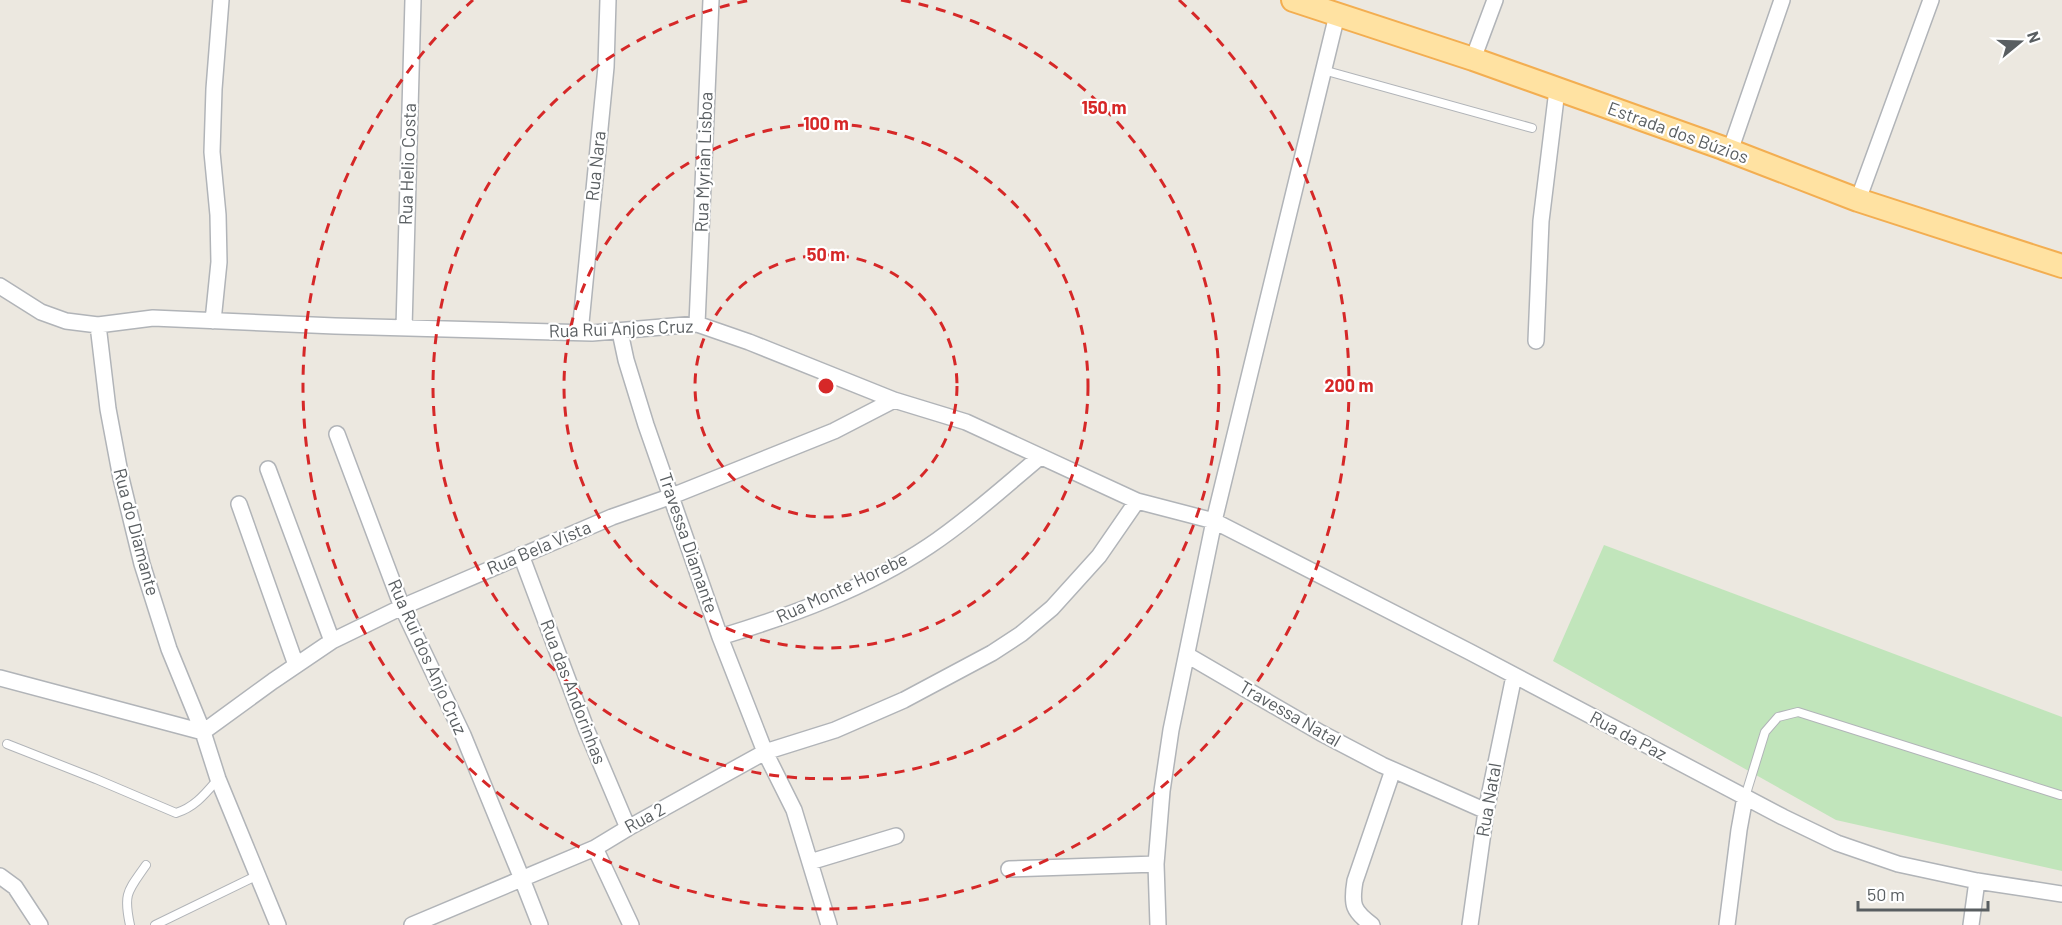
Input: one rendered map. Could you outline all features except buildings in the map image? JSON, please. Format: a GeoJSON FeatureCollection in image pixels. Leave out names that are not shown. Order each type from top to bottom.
{"type":"FeatureCollection","features":[{"type":"Feature","properties":{"kind":"main road","name":"Estrada dos Búzios"},"geometry":{"type":"LineString","coordinates":[[1293,0],[1473,59],[1730,151],[1858,200],[2062,266]]}},
{"type":"Feature","properties":{"kind":"street"},"geometry":{"type":"LineString","coordinates":[[213,321],[219,262],[218,215],[212,152],[213,110],[221,0]]}},
{"type":"Feature","properties":{"kind":"street","name":"Rua Helio Costa"},"geometry":{"type":"LineString","coordinates":[[404,328],[413,0]]}},
{"type":"Feature","properties":{"kind":"street","name":"Rua Nara"},"geometry":{"type":"LineString","coordinates":[[580,333],[606,67],[608,0]]}},
{"type":"Feature","properties":{"kind":"street","name":"Rua Myrian Lisboa"},"geometry":{"type":"LineString","coordinates":[[697,324],[711,0]]}},
{"type":"Feature","properties":{"kind":"street"},"geometry":{"type":"LineString","coordinates":[[1473,59],[1495,0]]}},
{"type":"Feature","properties":{"kind":"street"},"geometry":{"type":"LineString","coordinates":[[1730,151],[1782,0]]}},
{"type":"Feature","properties":{"kind":"street"},"geometry":{"type":"LineString","coordinates":[[1858,200],[1931,0]]}},
{"type":"Feature","properties":{"kind":"street"},"geometry":{"type":"LineString","coordinates":[[1158,925],[1156,864],[1162,791],[1171,730],[1214,521],[1337,15]]}},
{"type":"Feature","properties":{"kind":"street"},"geometry":{"type":"LineString","coordinates":[[1536,341],[1542,221],[1557,90]]}},
{"type":"Feature","properties":{"kind":"street","name":"Rua Rui Anjos Cruz"},"geometry":{"type":"LineString","coordinates":[[0,286],[41,312],[66,321],[98,325],[153,318],[580,333],[620,332],[697,324],[749,342],[894,400],[966,422],[1137,501],[1214,521]]}},
{"type":"Feature","properties":{"kind":"street","name":"Rua do Diamante"},"geometry":{"type":"LineString","coordinates":[[98,325],[108,409],[121,478],[142,564],[169,649],[203,732],[218,779],[279,925]]}},
{"type":"Feature","properties":{"kind":"street","name":"Travessa Diamante"},"geometry":{"type":"LineString","coordinates":[[620,332],[626,360],[720,637],[765,752],[794,810],[830,925]]}},
{"type":"Feature","properties":{"kind":"street","name":"Rua Bela Vista"},"geometry":{"type":"LineString","coordinates":[[203,732],[332,641],[402,607],[612,517],[672,496],[834,431],[894,400]]}},
{"type":"Feature","properties":{"kind":"street","name":"Rua Rui dos Anjo Cruz"},"geometry":{"type":"LineString","coordinates":[[337,434],[402,607],[463,735],[540,925]]}},
{"type":"Feature","properties":{"kind":"street","name":"Rua Monte Horebe"},"geometry":{"type":"LineString","coordinates":[[720,637],[783,618],[882,573],[929,546],[982,506],[1040,457]]}},
{"type":"Feature","properties":{"kind":"street"},"geometry":{"type":"LineString","coordinates":[[268,469],[332,641]]}},
{"type":"Feature","properties":{"kind":"street","name":"Rua 2"},"geometry":{"type":"LineString","coordinates":[[522,879],[595,848],[765,752],[845,726],[904,700],[992,653],[1021,634],[1052,608],[1099,556],[1137,501]]}},
{"type":"Feature","properties":{"kind":"street"},"geometry":{"type":"LineString","coordinates":[[239,504],[296,665]]}},
{"type":"Feature","properties":{"kind":"street","name":"Rua da Paz"},"geometry":{"type":"LineString","coordinates":[[1214,521],[1837,843],[1898,864],[1977,881],[2062,894]]}},
{"type":"Feature","properties":{"kind":"street","name":"Rua das Andorinhas"},"geometry":{"type":"LineString","coordinates":[[521,555],[587,731],[628,828]]}},
{"type":"Feature","properties":{"kind":"street","name":"Travessa Natal"},"geometry":{"type":"LineString","coordinates":[[1187,655],[1321,733],[1394,770],[1486,811]]}},
{"type":"Feature","properties":{"kind":"street","name":"Rua Natal"},"geometry":{"type":"LineString","coordinates":[[1470,925],[1486,811],[1514,676]]}},
{"type":"Feature","properties":{"kind":"street"},"geometry":{"type":"LineString","coordinates":[[0,678],[203,732]]}},
{"type":"Feature","properties":{"kind":"street"},"geometry":{"type":"LineString","coordinates":[[1372,925],[1356,912],[1352,899],[1355,881],[1394,770]]}},
{"type":"Feature","properties":{"kind":"street"},"geometry":{"type":"LineString","coordinates":[[1727,925],[1738,830],[1745,797]]}},
{"type":"Feature","properties":{"kind":"street"},"geometry":{"type":"LineString","coordinates":[[810,862],[896,836]]}},
{"type":"Feature","properties":{"kind":"street"},"geometry":{"type":"LineString","coordinates":[[595,848],[631,925]]}},
{"type":"Feature","properties":{"kind":"street"},"geometry":{"type":"LineString","coordinates":[[1009,869],[1156,864]]}},
{"type":"Feature","properties":{"kind":"street"},"geometry":{"type":"LineString","coordinates":[[0,876],[15,886],[40,925]]}},
{"type":"Feature","properties":{"kind":"street"},"geometry":{"type":"LineString","coordinates":[[412,925],[522,879]]}},
{"type":"Feature","properties":{"kind":"street"},"geometry":{"type":"LineString","coordinates":[[1971,925],[1977,881]]}},
{"type":"Feature","properties":{"kind":"lane"},"geometry":{"type":"LineString","coordinates":[[1323,70],[1532,128]]}},
{"type":"Feature","properties":{"kind":"lane"},"geometry":{"type":"LineString","coordinates":[[1745,797],[1764,732],[1778,717],[1798,712],[2060,795]]}},
{"type":"Feature","properties":{"kind":"lane"},"geometry":{"type":"LineString","coordinates":[[7,744],[176,813],[188,809],[199,801],[218,779]]}},
{"type":"Feature","properties":{"kind":"lane"},"geometry":{"type":"LineString","coordinates":[[130,925],[125,903],[130,888],[146,865]]}},
{"type":"Feature","properties":{"kind":"lane"},"geometry":{"type":"LineString","coordinates":[[155,925],[258,875]]}},
{"type":"Feature","properties":{"kind":"green space"},"geometry":{"type":"Polygon","coordinates":[[[1604,545],[2062,717],[2062,871],[1836,820],[1553,661],[1604,545]]]}}]}
